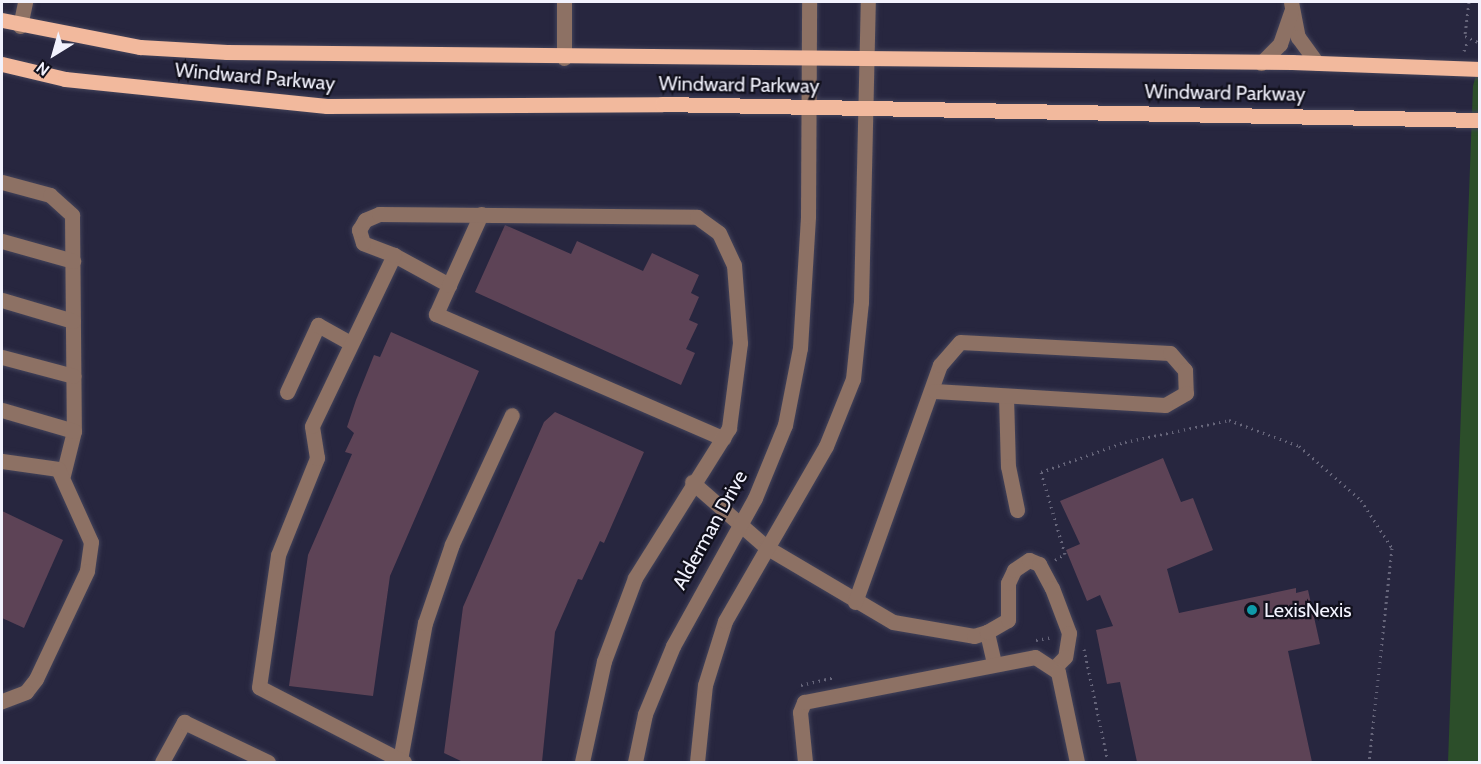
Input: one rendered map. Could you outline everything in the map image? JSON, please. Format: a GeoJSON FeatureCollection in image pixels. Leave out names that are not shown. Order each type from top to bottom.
{"type":"FeatureCollection","features":[{"type":"Feature","properties":{"kind":"main road","name":"Windward Parkway"},"geometry":{"type":"LineString","coordinates":[[2,20],[20,26],[140,47],[227,52],[866,62],[1317,63],[1479,69]]}},
{"type":"Feature","properties":{"kind":"main road","name":"Windward Parkway"},"geometry":{"type":"LineString","coordinates":[[2,64],[65,80],[327,106],[866,108],[1479,120]]}},
{"type":"Feature","properties":{"kind":"street"},"geometry":{"type":"LineString","coordinates":[[20,26],[25,2]]}},
{"type":"Feature","properties":{"kind":"street"},"geometry":{"type":"LineString","coordinates":[[564,2],[564,58]]}},
{"type":"Feature","properties":{"kind":"street","name":"Alderman Drive"},"geometry":{"type":"LineString","coordinates":[[635,762],[645,714],[673,646],[742,520],[785,425],[800,348],[809,2]]}},
{"type":"Feature","properties":{"kind":"street"},"geometry":{"type":"LineString","coordinates":[[697,762],[705,686],[725,621],[826,446],[853,379],[861,302],[868,2]]}},
{"type":"Feature","properties":{"kind":"street"},"geometry":{"type":"LineString","coordinates":[[1261,63],[1280,44],[1291,7]]}},
{"type":"Feature","properties":{"kind":"street"},"geometry":{"type":"LineString","coordinates":[[1291,7],[1298,37],[1317,63]]}},
{"type":"Feature","properties":{"kind":"street"},"geometry":{"type":"LineString","coordinates":[[2,182],[50,195],[72,215],[74,431],[63,475]]}},
{"type":"Feature","properties":{"kind":"street"},"geometry":{"type":"LineString","coordinates":[[450,285],[394,255],[363,243],[359,230],[365,220],[379,214],[672,213],[697,217],[719,233],[734,265],[740,344],[729,428],[692,482],[635,578],[604,661],[582,762]]}},
{"type":"Feature","properties":{"kind":"street"},"geometry":{"type":"LineString","coordinates":[[482,214],[436,314],[723,438]]}},
{"type":"Feature","properties":{"kind":"street"},"geometry":{"type":"LineString","coordinates":[[2,241],[73,261]]}},
{"type":"Feature","properties":{"kind":"street"},"geometry":{"type":"LineString","coordinates":[[394,255],[350,342],[312,426],[317,458],[278,555],[260,687],[402,761],[425,623],[452,544],[512,415]]}},
{"type":"Feature","properties":{"kind":"street"},"geometry":{"type":"LineString","coordinates":[[2,300],[73,321]]}},
{"type":"Feature","properties":{"kind":"street"},"geometry":{"type":"LineString","coordinates":[[287,392],[318,325],[350,342]]}},
{"type":"Feature","properties":{"kind":"street"},"geometry":{"type":"LineString","coordinates":[[855,602],[934,391],[940,365],[960,342],[1170,353],[1185,370],[1186,393],[1165,405],[934,391]]}},
{"type":"Feature","properties":{"kind":"street"},"geometry":{"type":"LineString","coordinates":[[2,357],[74,376]]}},
{"type":"Feature","properties":{"kind":"street"},"geometry":{"type":"LineString","coordinates":[[1006,396],[1008,466],[1017,510]]}},
{"type":"Feature","properties":{"kind":"street"},"geometry":{"type":"LineString","coordinates":[[2,410],[74,431]]}},
{"type":"Feature","properties":{"kind":"street"},"geometry":{"type":"LineString","coordinates":[[2,460],[58,469],[63,475],[91,542],[87,572],[36,679],[26,692],[2,701]]}},
{"type":"Feature","properties":{"kind":"street"},"geometry":{"type":"LineString","coordinates":[[692,482],[742,520],[766,547],[855,602],[893,622],[922,630],[974,636],[987,632],[1008,620],[1005,599],[1014,570],[1035,562],[1069,633],[1065,657],[1054,668]]}},
{"type":"Feature","properties":{"kind":"street"},"geometry":{"type":"LineString","coordinates":[[987,632],[994,663]]}},
{"type":"Feature","properties":{"kind":"street"},"geometry":{"type":"LineString","coordinates":[[805,762],[800,712],[804,702],[994,663],[1035,657],[1054,668],[1077,762]]}},
{"type":"Feature","properties":{"kind":"street"},"geometry":{"type":"LineString","coordinates":[[162,762],[184,722],[268,762]]}},
{"type":"Feature","properties":{"kind":"path"},"geometry":{"type":"LineString","coordinates":[[1469,2],[1463,30],[1468,40],[1479,43]]}},
{"type":"Feature","properties":{"kind":"path"},"geometry":{"type":"LineString","coordinates":[[1461,53],[1468,40]]}},
{"type":"Feature","properties":{"kind":"path"},"geometry":{"type":"LineString","coordinates":[[1058,568],[1054,558],[1065,554],[1041,472],[1125,442],[1229,420],[1299,446],[1361,500],[1392,548],[1368,733],[1369,762]]}},
{"type":"Feature","properties":{"kind":"path"},"geometry":{"type":"LineString","coordinates":[[1083,640],[1108,762]]}},
{"type":"Feature","properties":{"kind":"green space"},"geometry":{"type":"Polygon","coordinates":[[[1479,63],[1480,762],[1448,762],[1473,86],[1479,63]]]}},
{"type":"Feature","properties":{"kind":"building"},"geometry":{"type":"Polygon","coordinates":[[[505,225],[571,254],[577,241],[643,271],[652,253],[699,275],[691,293],[699,297],[689,320],[698,324],[686,349],[695,353],[681,385],[475,292],[505,225]]]}},
{"type":"Feature","properties":{"kind":"building"},"geometry":{"type":"Polygon","coordinates":[[[391,332],[479,371],[390,576],[373,696],[289,686],[308,555],[352,454],[345,452],[354,433],[347,427],[356,400],[374,355],[380,357],[391,332]]]}},
{"type":"Feature","properties":{"kind":"building"},"geometry":{"type":"Polygon","coordinates":[[[555,412],[644,452],[604,543],[600,541],[582,580],[578,579],[555,632],[542,762],[463,762],[444,753],[463,607],[544,422],[555,412]]]}},
{"type":"Feature","properties":{"kind":"building","name":"LexisNexis"},"geometry":{"type":"Polygon","coordinates":[[[1163,458],[1181,502],[1193,498],[1213,550],[1167,569],[1179,613],[1296,588],[1296,593],[1308,590],[1320,644],[1288,651],[1312,762],[1137,762],[1120,682],[1107,684],[1096,630],[1113,626],[1100,595],[1087,601],[1066,550],[1080,544],[1060,501],[1163,458]]]}},
{"type":"Feature","properties":{"kind":"building"},"geometry":{"type":"Polygon","coordinates":[[[2,511],[63,540],[24,628],[2,618],[2,511]]]}},
{"type":"Feature","properties":{"kind":"place","name":"LexisNexis"},"geometry":{"type":"Point","coordinates":[1252,610]}}]}
